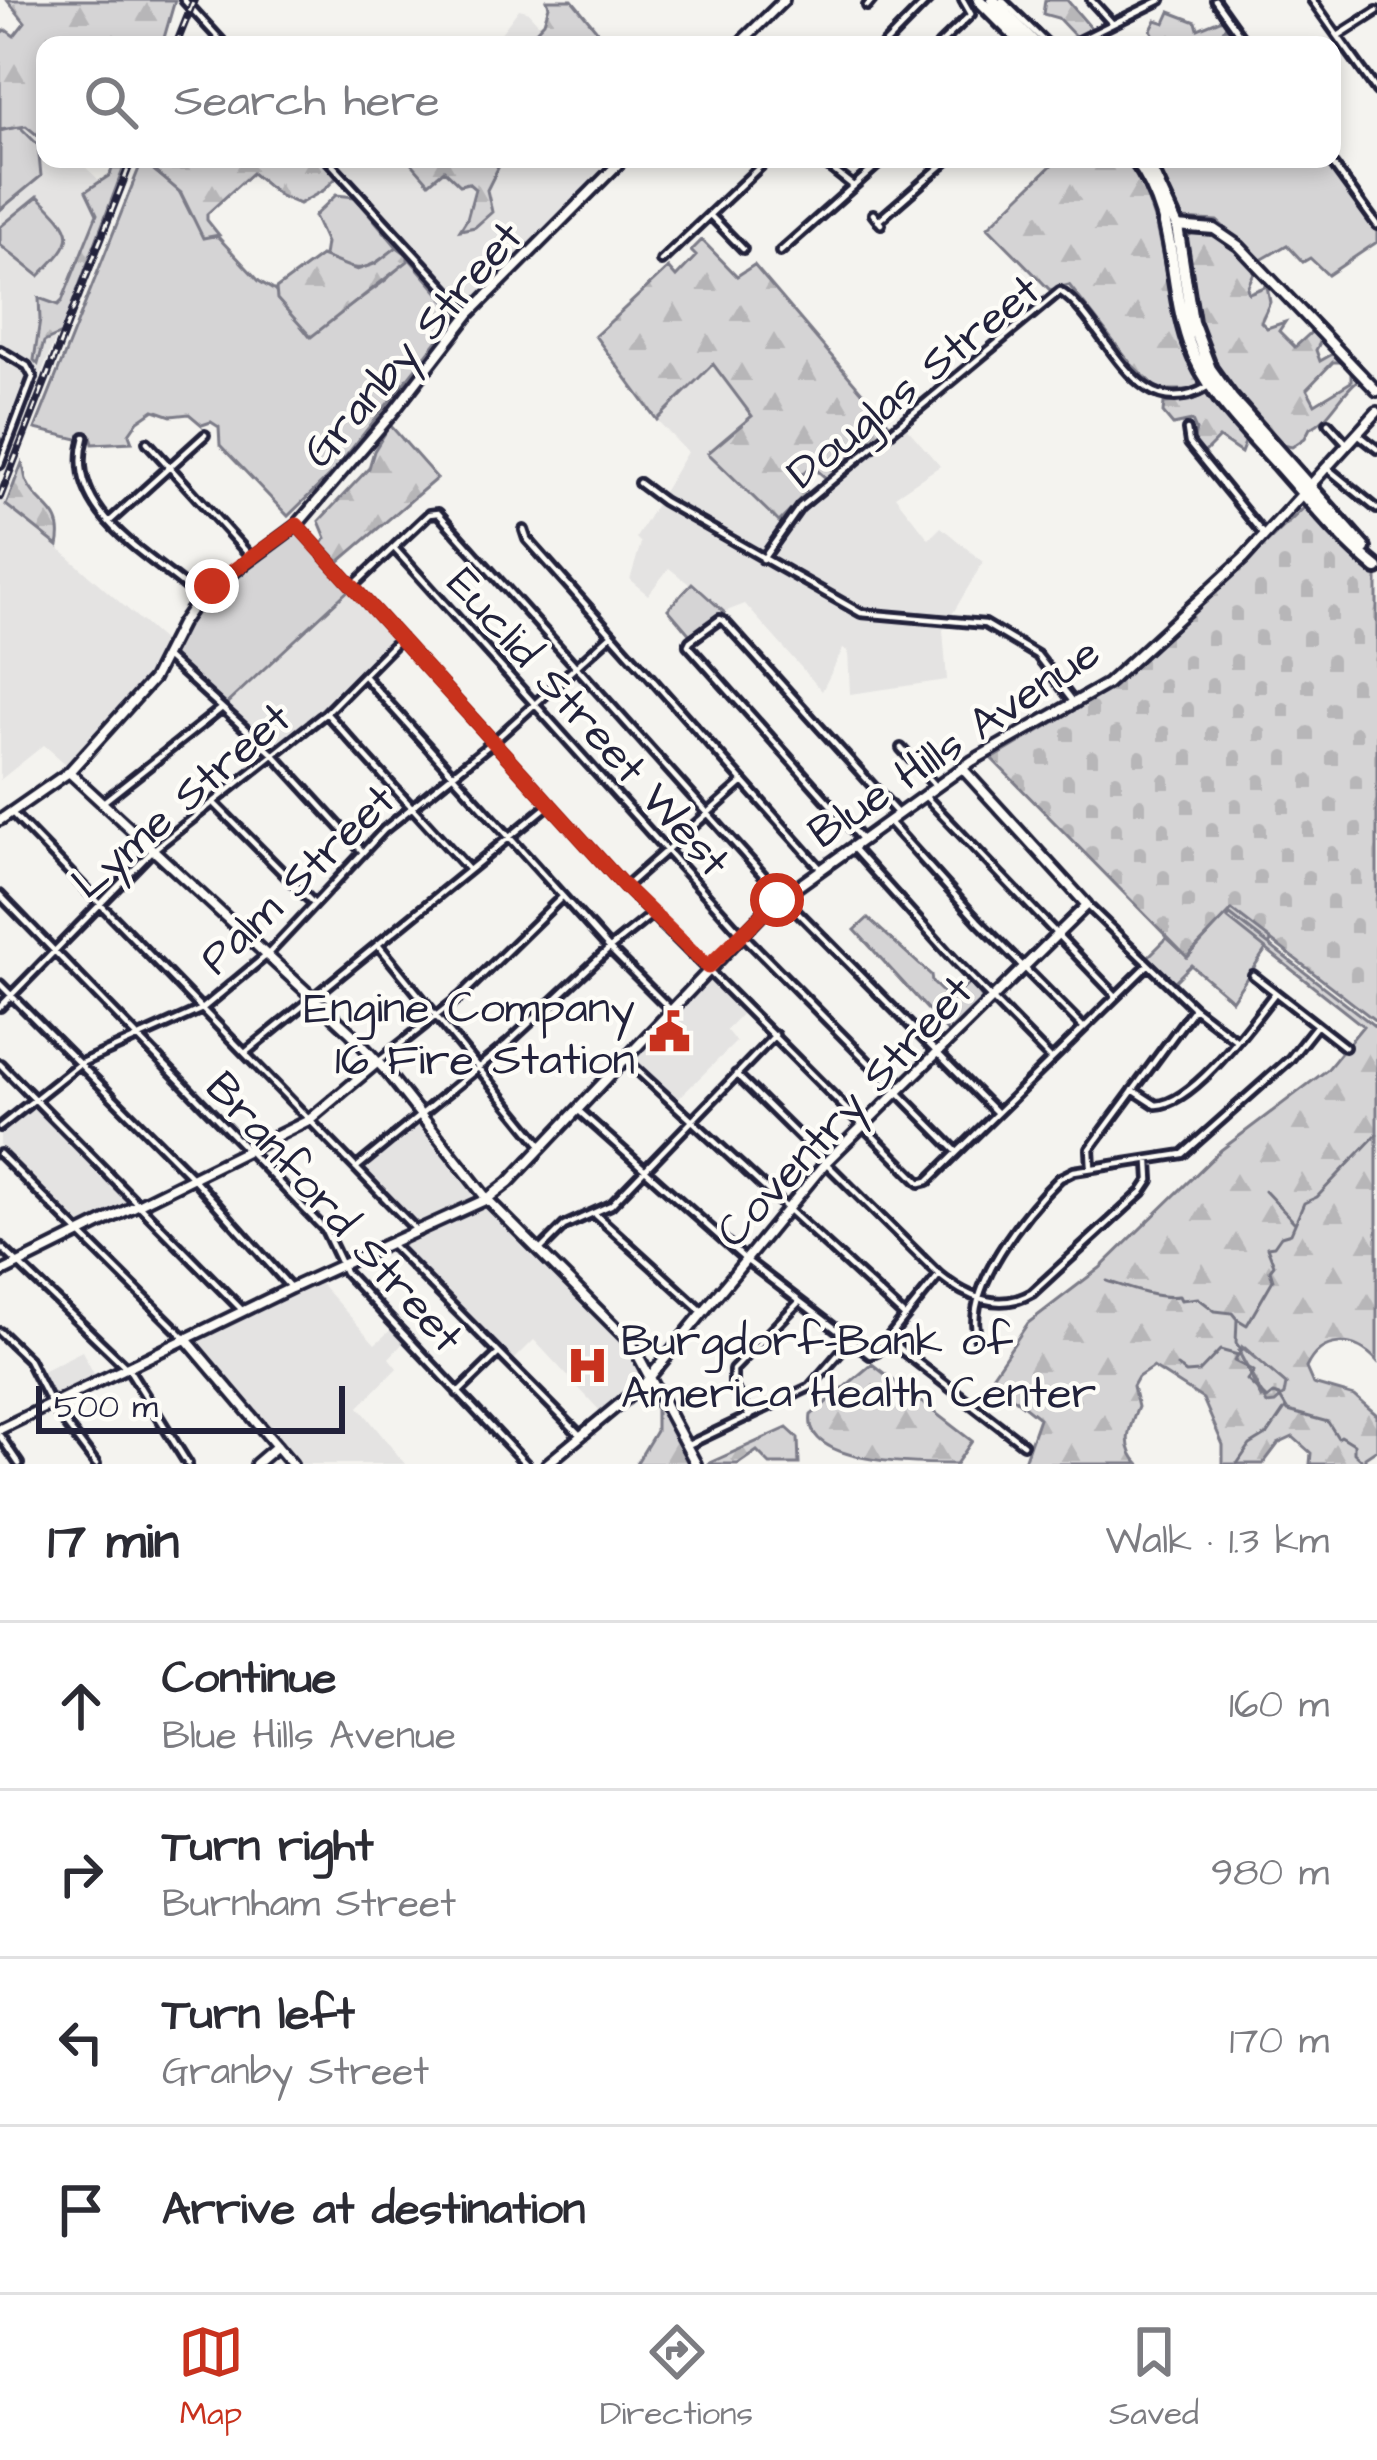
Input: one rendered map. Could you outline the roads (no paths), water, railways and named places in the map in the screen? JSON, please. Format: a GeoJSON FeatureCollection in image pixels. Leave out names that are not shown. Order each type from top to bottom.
{"type":"FeatureCollection","features":[{"type":"Feature","properties":{"kind":"main road"},"geometry":{"type":"LineString","coordinates":[[747,36],[784,0]]}},
{"type":"Feature","properties":{"kind":"main road"},"geometry":{"type":"LineString","coordinates":[[980,0],[1012,36]]}},
{"type":"Feature","properties":{"kind":"main road"},"geometry":{"type":"LineString","coordinates":[[998,0],[1029,36]]}},
{"type":"Feature","properties":{"kind":"main road","name":"Granby Street"},"geometry":{"type":"LineString","coordinates":[[0,820],[68,772],[153,680],[199,598],[297,525],[391,416],[469,314],[614,168]]}},
{"type":"Feature","properties":{"kind":"main road"},"geometry":{"type":"LineString","coordinates":[[1147,168],[1173,227],[1186,334],[1213,382],[1377,565]]}},
{"type":"Feature","properties":{"kind":"main road"},"geometry":{"type":"LineString","coordinates":[[1173,227],[1214,229],[1238,246],[1377,391]]}},
{"type":"Feature","properties":{"kind":"main road","name":"Blue Hills Avenue"},"geometry":{"type":"LineString","coordinates":[[0,1433],[290,1288],[487,1199],[782,896],[962,768],[1118,675],[1265,536],[1377,412]]}},
{"type":"Feature","properties":{"kind":"main road"},"geometry":{"type":"LineString","coordinates":[[962,768],[1087,904]]}},
{"type":"Feature","properties":{"kind":"main road"},"geometry":{"type":"LineString","coordinates":[[68,772],[378,1062],[487,1199],[626,1336],[696,1464]]}},
{"type":"Feature","properties":{"kind":"main road","name":"Coventry Street"},"geometry":{"type":"LineString","coordinates":[[548,1464],[651,1377],[826,1162],[1087,904]]}},
{"type":"Feature","properties":{"kind":"main road"},"geometry":{"type":"LineString","coordinates":[[0,1273],[309,1120],[378,1062]]}},
{"type":"Feature","properties":{"kind":"main road"},"geometry":{"type":"LineString","coordinates":[[186,1339],[292,1464]]}},
{"type":"Feature","properties":{"kind":"main road"},"geometry":{"type":"LineString","coordinates":[[256,1464],[277,1446]]}},
{"type":"Feature","properties":{"kind":"street"},"geometry":{"type":"LineString","coordinates":[[184,0],[218,36]]}},
{"type":"Feature","properties":{"kind":"street"},"geometry":{"type":"LineString","coordinates":[[893,36],[928,0]]}},
{"type":"Feature","properties":{"kind":"street"},"geometry":{"type":"LineString","coordinates":[[948,36],[971,14],[963,0]]}},
{"type":"Feature","properties":{"kind":"street"},"geometry":{"type":"LineString","coordinates":[[998,0],[1038,36]]}},
{"type":"Feature","properties":{"kind":"street"},"geometry":{"type":"LineString","coordinates":[[1091,0],[1113,24]]}},
{"type":"Feature","properties":{"kind":"street"},"geometry":{"type":"LineString","coordinates":[[1088,36],[1161,0]]}},
{"type":"Feature","properties":{"kind":"street"},"geometry":{"type":"LineString","coordinates":[[1215,0],[1241,36]]}},
{"type":"Feature","properties":{"kind":"street"},"geometry":{"type":"LineString","coordinates":[[1312,0],[1338,36],[1377,11]]}},
{"type":"Feature","properties":{"kind":"street"},"geometry":{"type":"LineString","coordinates":[[1341,40],[1377,91]]}},
{"type":"Feature","properties":{"kind":"street"},"geometry":{"type":"LineString","coordinates":[[338,168],[469,314]]}},
{"type":"Feature","properties":{"kind":"street"},"geometry":{"type":"LineString","coordinates":[[661,261],[758,168]]}},
{"type":"Feature","properties":{"kind":"street"},"geometry":{"type":"LineString","coordinates":[[831,168],[854,186]]}},
{"type":"Feature","properties":{"kind":"street"},"geometry":{"type":"LineString","coordinates":[[780,252],[874,168]]}},
{"type":"Feature","properties":{"kind":"street"},"geometry":{"type":"LineString","coordinates":[[872,214],[880,222],[939,168]]}},
{"type":"Feature","properties":{"kind":"street"},"geometry":{"type":"LineString","coordinates":[[1336,168],[1377,225]]}},
{"type":"Feature","properties":{"kind":"street"},"geometry":{"type":"LineString","coordinates":[[711,216],[738,247]]}},
{"type":"Feature","properties":{"kind":"street","name":"Douglas Street"},"geometry":{"type":"LineString","coordinates":[[763,559],[800,507],[1060,291],[1146,390],[1176,399],[1213,382]]}},
{"type":"Feature","properties":{"kind":"street"},"geometry":{"type":"LineString","coordinates":[[0,350],[28,367],[33,377],[0,464]]}},
{"type":"Feature","properties":{"kind":"street"},"geometry":{"type":"LineString","coordinates":[[1328,423],[1348,445]]}},
{"type":"Feature","properties":{"kind":"street"},"geometry":{"type":"LineString","coordinates":[[1187,430],[1189,443],[1265,536]]}},
{"type":"Feature","properties":{"kind":"street"},"geometry":{"type":"LineString","coordinates":[[1358,434],[1377,449]]}},
{"type":"Feature","properties":{"kind":"street"},"geometry":{"type":"LineString","coordinates":[[109,522],[205,435]]}},
{"type":"Feature","properties":{"kind":"street"},"geometry":{"type":"LineString","coordinates":[[85,437],[80,462],[83,486],[95,508],[199,598]]}},
{"type":"Feature","properties":{"kind":"street"},"geometry":{"type":"LineString","coordinates":[[147,442],[252,558]]}},
{"type":"Feature","properties":{"kind":"street"},"geometry":{"type":"LineString","coordinates":[[1327,468],[1377,509]]}},
{"type":"Feature","properties":{"kind":"street"},"geometry":{"type":"LineString","coordinates":[[639,484],[861,613],[985,624],[1037,655],[1076,704]]}},
{"type":"Feature","properties":{"kind":"street"},"geometry":{"type":"LineString","coordinates":[[353,586],[434,511],[782,896],[997,1113]]}},
{"type":"Feature","properties":{"kind":"street"},"geometry":{"type":"LineString","coordinates":[[297,525],[625,887],[924,1183],[1148,965]]}},
{"type":"Feature","properties":{"kind":"street"},"geometry":{"type":"LineString","coordinates":[[524,530],[611,635],[821,869]]}},
{"type":"Feature","properties":{"kind":"street","name":"Euclid Street West"},"geometry":{"type":"LineString","coordinates":[[394,548],[741,934],[957,1152]]}},
{"type":"Feature","properties":{"kind":"street"},"geometry":{"type":"LineString","coordinates":[[862,840],[688,645],[720,619],[898,814]]}},
{"type":"Feature","properties":{"kind":"street","name":"Palm Street"},"geometry":{"type":"LineString","coordinates":[[0,1127],[80,1064],[202,1009],[267,955],[412,807],[494,741],[611,635]]}},
{"type":"Feature","properties":{"kind":"street","name":"Lyme Street"},"geometry":{"type":"LineString","coordinates":[[0,1007],[153,850],[326,713],[400,638]]}},
{"type":"Feature","properties":{"kind":"street"},"geometry":{"type":"LineString","coordinates":[[166,657],[274,755],[363,852]]}},
{"type":"Feature","properties":{"kind":"street"},"geometry":{"type":"LineString","coordinates":[[364,675],[669,1008]]}},
{"type":"Feature","properties":{"kind":"street"},"geometry":{"type":"LineString","coordinates":[[102,803],[223,708]]}},
{"type":"Feature","properties":{"kind":"street"},"geometry":{"type":"LineString","coordinates":[[326,713],[468,869]]}},
{"type":"Feature","properties":{"kind":"street"},"geometry":{"type":"LineString","coordinates":[[901,748],[936,787]]}},
{"type":"Feature","properties":{"kind":"street"},"geometry":{"type":"LineString","coordinates":[[625,887],[742,783]]}},
{"type":"Feature","properties":{"kind":"street"},"geometry":{"type":"LineString","coordinates":[[924,795],[1116,996]]}},
{"type":"Feature","properties":{"kind":"street"},"geometry":{"type":"LineString","coordinates":[[214,803],[314,904]]}},
{"type":"Feature","properties":{"kind":"street"},"geometry":{"type":"LineString","coordinates":[[245,1053],[550,804]]}},
{"type":"Feature","properties":{"kind":"street"},"geometry":{"type":"LineString","coordinates":[[11,812],[418,1232]]}},
{"type":"Feature","properties":{"kind":"street"},"geometry":{"type":"LineString","coordinates":[[888,821],[1083,1028]]}},
{"type":"Feature","properties":{"kind":"street"},"geometry":{"type":"LineString","coordinates":[[852,847],[1051,1059]]}},
{"type":"Feature","properties":{"kind":"street","name":"Branford Street"},"geometry":{"type":"LineString","coordinates":[[0,895],[325,1230],[342,1265],[526,1464]]}},
{"type":"Feature","properties":{"kind":"street"},"geometry":{"type":"LineString","coordinates":[[378,1062],[437,1017],[563,897]]}},
{"type":"Feature","properties":{"kind":"street"},"geometry":{"type":"LineString","coordinates":[[1087,904],[1194,1008],[1237,1041]]}},
{"type":"Feature","properties":{"kind":"street"},"geometry":{"type":"LineString","coordinates":[[356,1168],[652,914]]}},
{"type":"Feature","properties":{"kind":"street"},"geometry":{"type":"LineString","coordinates":[[377,944],[542,1146]]}},
{"type":"Feature","properties":{"kind":"street"},"geometry":{"type":"LineString","coordinates":[[1253,975],[1345,1047]]}},
{"type":"Feature","properties":{"kind":"street"},"geometry":{"type":"LineString","coordinates":[[0,984],[193,1178],[290,1288]]}},
{"type":"Feature","properties":{"kind":"street"},"geometry":{"type":"LineString","coordinates":[[1133,1090],[1156,1105],[1174,1101],[1237,1041],[1275,993]]}},
{"type":"Feature","properties":{"kind":"street"},"geometry":{"type":"LineString","coordinates":[[1091,1168],[1090,1149],[1194,1008]]}},
{"type":"Feature","properties":{"kind":"street"},"geometry":{"type":"LineString","coordinates":[[978,1340],[975,1323],[993,1261],[1052,1185],[1066,1174],[1171,1159],[1192,1148],[1290,1059],[1317,1025]]}},
{"type":"Feature","properties":{"kind":"street"},"geometry":{"type":"LineString","coordinates":[[540,1250],[564,1226],[611,1205],[775,1035]]}},
{"type":"Feature","properties":{"kind":"street"},"geometry":{"type":"LineString","coordinates":[[624,1058],[904,1316]]}},
{"type":"Feature","properties":{"kind":"street"},"geometry":{"type":"LineString","coordinates":[[0,1064],[243,1311]]}},
{"type":"Feature","properties":{"kind":"street"},"geometry":{"type":"LineString","coordinates":[[736,1073],[939,1275],[962,1292],[981,1298],[1006,1303],[1032,1293],[1142,1192],[1150,1180],[1149,1162]]}},
{"type":"Feature","properties":{"kind":"street"},"geometry":{"type":"LineString","coordinates":[[576,1109],[746,1260],[870,1355],[939,1275]]}},
{"type":"Feature","properties":{"kind":"street"},"geometry":{"type":"LineString","coordinates":[[0,1154],[186,1339]]}},
{"type":"Feature","properties":{"kind":"street"},"geometry":{"type":"LineString","coordinates":[[596,1215],[703,1312]]}},
{"type":"Feature","properties":{"kind":"street"},"geometry":{"type":"LineString","coordinates":[[391,1244],[581,1436]]}},
{"type":"Feature","properties":{"kind":"street"},"geometry":{"type":"LineString","coordinates":[[0,1246],[127,1367],[188,1464]]}},
{"type":"Feature","properties":{"kind":"street"},"geometry":{"type":"LineString","coordinates":[[748,1417],[733,1386],[733,1370],[799,1302]]}},
{"type":"Feature","properties":{"kind":"street"},"geometry":{"type":"LineString","coordinates":[[0,1332],[28,1359],[51,1404],[96,1464]]}},
{"type":"Feature","properties":{"kind":"street"},"geometry":{"type":"LineString","coordinates":[[887,1339],[1023,1444]]}},
{"type":"Feature","properties":{"kind":"street"},"geometry":{"type":"LineString","coordinates":[[686,1446],[816,1383],[850,1341]]}},
{"type":"Feature","properties":{"kind":"street"},"geometry":{"type":"LineString","coordinates":[[458,1393],[498,1354]]}},
{"type":"Feature","properties":{"kind":"street"},"geometry":{"type":"LineString","coordinates":[[0,1433],[19,1464]]}},
{"type":"Feature","properties":{"kind":"waterway"},"geometry":{"type":"LineString","coordinates":[[1238,1355],[1242,1351],[1236,1343],[1237,1319],[1247,1325],[1273,1280],[1270,1270],[1274,1265],[1267,1247],[1291,1233],[1304,1203],[1317,1197],[1377,1134]]}},
{"type":"Feature","properties":{"kind":"waterway"},"geometry":{"type":"LineString","coordinates":[[1265,1191],[1295,1223]]}},
{"type":"Feature","properties":{"kind":"waterway"},"geometry":{"type":"LineString","coordinates":[[1107,1281],[1181,1300],[1198,1298],[1236,1318]]}},
{"type":"Feature","properties":{"kind":"waterway"},"geometry":{"type":"LineString","coordinates":[[1177,1366],[1186,1373],[1199,1372],[1220,1350],[1238,1355],[1234,1361],[1254,1371],[1247,1380],[1267,1399],[1279,1396],[1288,1411],[1328,1422],[1338,1438],[1354,1444],[1354,1453],[1366,1464]]}},
{"type":"Feature","properties":{"kind":"waterway"},"geometry":{"type":"LineString","coordinates":[[1237,1464],[1250,1445],[1268,1434],[1285,1409]]}},
{"type":"Feature","properties":{"kind":"railway"},"geometry":{"type":"LineString","coordinates":[[180,36],[194,0]]}},
{"type":"Feature","properties":{"kind":"railway"},"geometry":{"type":"LineString","coordinates":[[0,497],[128,168]]}},
{"type":"Feature","properties":{"kind":"place","name":"Engine Company 16 Fire Station"},"geometry":{"type":"Point","coordinates":[669,1032]}},
{"type":"Feature","properties":{"kind":"place","name":"Burgdorf–Bank of America Health Center"},"geometry":{"type":"Point","coordinates":[587,1365]}}]}
